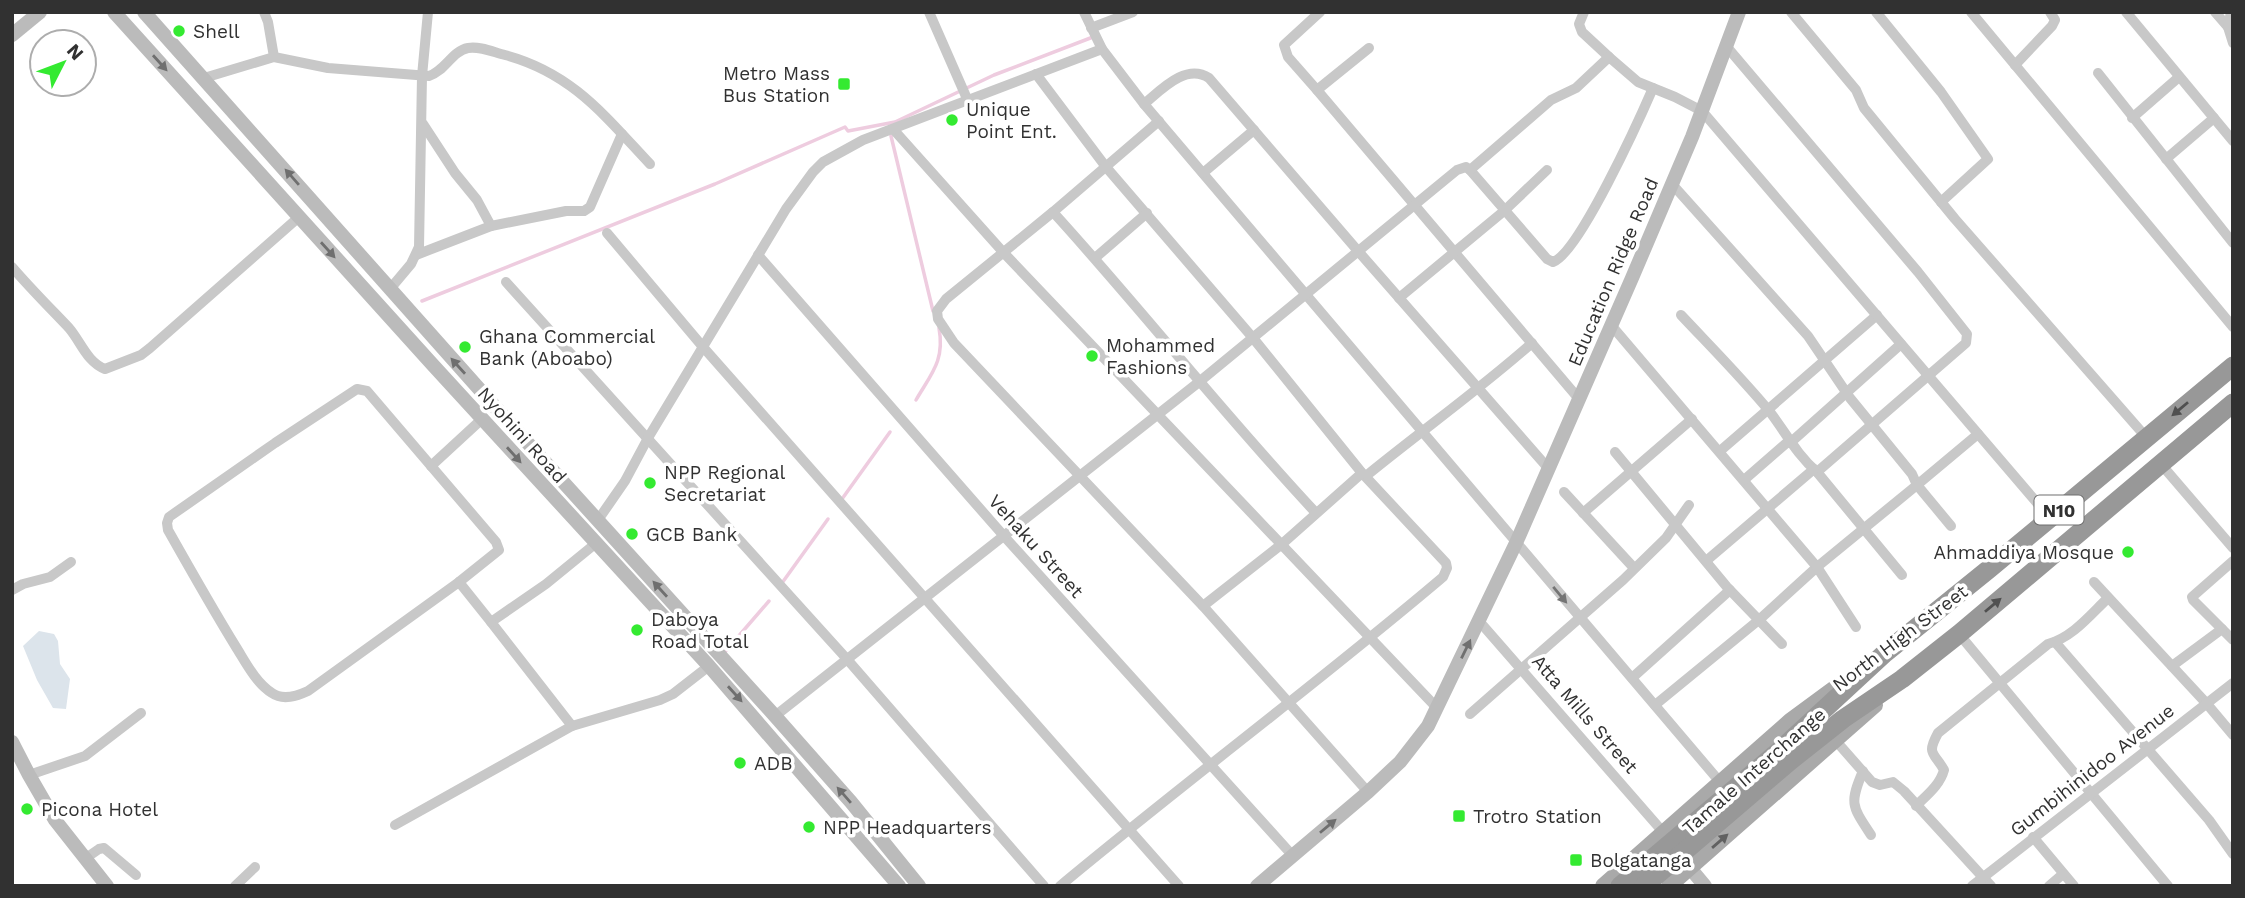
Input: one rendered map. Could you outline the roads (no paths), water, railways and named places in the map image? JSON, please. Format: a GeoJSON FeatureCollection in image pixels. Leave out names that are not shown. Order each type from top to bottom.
{"type":"FeatureCollection","features":[{"type":"Feature","properties":{"kind":"highway","name":"North High Street"},"geometry":{"type":"LineString","coordinates":[[1885,653],[2233,366]]}},
{"type":"Feature","properties":{"kind":"highway","name":"North High Street"},"geometry":{"type":"LineString","coordinates":[[1902,680],[2233,403]]}},
{"type":"Feature","properties":{"kind":"highway","name":"Tamale Interchange"},"geometry":{"type":"LineString","coordinates":[[1620,886],[1779,751],[1885,653]]}},
{"type":"Feature","properties":{"kind":"highway","name":"Tamale Interchange"},"geometry":{"type":"LineString","coordinates":[[1644,886],[1843,719],[1902,680]]}},
{"type":"Feature","properties":{"kind":"main road"},"geometry":{"type":"LineString","coordinates":[[12,34],[40,12]]}},
{"type":"Feature","properties":{"kind":"main road","name":"Nyohini Road"},"geometry":{"type":"LineString","coordinates":[[114,12],[595,544],[709,666],[899,886]]}},
{"type":"Feature","properties":{"kind":"main road","name":"Nyohini Road"},"geometry":{"type":"LineString","coordinates":[[145,12],[390,289],[775,716],[919,886]]}},
{"type":"Feature","properties":{"kind":"main road","name":"Education Ridge Road"},"geometry":{"type":"LineString","coordinates":[[1257,886],[1400,762],[1419,740],[1437,708],[1516,543],[1611,325],[1672,184],[1740,12]]}},
{"type":"Feature","properties":{"kind":"main road","name":"North High Street"},"geometry":{"type":"LineString","coordinates":[[1603,886],[1790,721],[1885,653]]}},
{"type":"Feature","properties":{"kind":"main road","name":"North High Street"},"geometry":{"type":"LineString","coordinates":[[1669,886],[1902,680]]}},
{"type":"Feature","properties":{"kind":"main road"},"geometry":{"type":"LineString","coordinates":[[12,742],[55,820],[107,886]]}},
{"type":"Feature","properties":{"kind":"main road"},"geometry":{"type":"LineString","coordinates":[[1689,868],[1705,886]]}},
{"type":"Feature","properties":{"kind":"street"},"geometry":{"type":"LineString","coordinates":[[264,12],[274,57]]}},
{"type":"Feature","properties":{"kind":"street"},"geometry":{"type":"LineString","coordinates":[[390,289],[416,255],[419,239],[422,76],[428,12]]}},
{"type":"Feature","properties":{"kind":"street"},"geometry":{"type":"LineString","coordinates":[[929,12],[968,101]]}},
{"type":"Feature","properties":{"kind":"street"},"geometry":{"type":"LineString","coordinates":[[1084,12],[1102,49],[1144,103],[1720,782]]}},
{"type":"Feature","properties":{"kind":"street"},"geometry":{"type":"LineString","coordinates":[[1090,28],[1133,12]]}},
{"type":"Feature","properties":{"kind":"street"},"geometry":{"type":"LineString","coordinates":[[1320,12],[1284,45],[1289,57],[1579,398]]}},
{"type":"Feature","properties":{"kind":"street"},"geometry":{"type":"LineString","coordinates":[[1584,12],[1579,24],[1582,32],[1637,82],[1702,111],[2050,518]]}},
{"type":"Feature","properties":{"kind":"street"},"geometry":{"type":"LineString","coordinates":[[1791,12],[1856,90],[1864,108],[1941,202],[2146,438]]}},
{"type":"Feature","properties":{"kind":"street"},"geometry":{"type":"LineString","coordinates":[[1876,12],[1941,92],[1987,159],[1941,202]]}},
{"type":"Feature","properties":{"kind":"street"},"geometry":{"type":"LineString","coordinates":[[1971,12],[2233,327]]}},
{"type":"Feature","properties":{"kind":"street"},"geometry":{"type":"LineString","coordinates":[[2015,65],[2052,26],[2055,20],[2050,12]]}},
{"type":"Feature","properties":{"kind":"street"},"geometry":{"type":"LineString","coordinates":[[2126,12],[2233,141]]}},
{"type":"Feature","properties":{"kind":"street"},"geometry":{"type":"LineString","coordinates":[[2216,12],[2228,27],[2233,43]]}},
{"type":"Feature","properties":{"kind":"street"},"geometry":{"type":"LineString","coordinates":[[2228,27],[2231,12]]}},
{"type":"Feature","properties":{"kind":"street"},"geometry":{"type":"LineString","coordinates":[[1706,561],[1966,344],[1967,334],[1918,272],[1727,47]]}},
{"type":"Feature","properties":{"kind":"street"},"geometry":{"type":"LineString","coordinates":[[204,78],[274,57],[328,68],[434,75],[459,52],[467,48],[477,48],[522,60],[558,76],[574,87],[650,164]]}},
{"type":"Feature","properties":{"kind":"street"},"geometry":{"type":"LineString","coordinates":[[1317,90],[1370,48]]}},
{"type":"Feature","properties":{"kind":"street"},"geometry":{"type":"LineString","coordinates":[[598,520],[625,481],[758,255],[799,190],[822,162],[863,140],[1102,49]]}},
{"type":"Feature","properties":{"kind":"street"},"geometry":{"type":"LineString","coordinates":[[1470,170],[1551,100],[1576,88],[1609,57]]}},
{"type":"Feature","properties":{"kind":"street"},"geometry":{"type":"LineString","coordinates":[[1144,103],[1178,78],[1195,73],[1202,73],[1209,78],[1548,468]]}},
{"type":"Feature","properties":{"kind":"street"},"geometry":{"type":"LineString","coordinates":[[2098,73],[2233,243]]}},
{"type":"Feature","properties":{"kind":"street"},"geometry":{"type":"LineString","coordinates":[[1037,74],[1106,167],[1254,338],[1364,474],[1446,563],[1447,568],[1443,577],[1370,639],[1129,828],[1060,886]]}},
{"type":"Feature","properties":{"kind":"street"},"geometry":{"type":"LineString","coordinates":[[2132,118],[2179,77]]}},
{"type":"Feature","properties":{"kind":"street"},"geometry":{"type":"LineString","coordinates":[[775,716],[1158,415],[1457,170],[1466,167],[1470,170],[1547,259],[1553,262],[1558,260],[1577,236],[1618,165],[1653,88]]}},
{"type":"Feature","properties":{"kind":"street"},"geometry":{"type":"LineString","coordinates":[[2166,159],[2214,118]]}},
{"type":"Feature","properties":{"kind":"street"},"geometry":{"type":"LineString","coordinates":[[1159,121],[940,305],[937,311],[938,319],[954,343],[1203,606],[1368,792]]}},
{"type":"Feature","properties":{"kind":"street"},"geometry":{"type":"LineString","coordinates":[[423,124],[477,200],[491,226]]}},
{"type":"Feature","properties":{"kind":"street"},"geometry":{"type":"LineString","coordinates":[[893,129],[1003,252],[1437,708]]}},
{"type":"Feature","properties":{"kind":"street"},"geometry":{"type":"LineString","coordinates":[[1203,173],[1254,130]]}},
{"type":"Feature","properties":{"kind":"street"},"geometry":{"type":"LineString","coordinates":[[416,255],[491,226],[566,211],[584,211],[590,207],[622,134]]}},
{"type":"Feature","properties":{"kind":"street"},"geometry":{"type":"LineString","coordinates":[[1399,298],[1504,211],[1548,170]]}},
{"type":"Feature","properties":{"kind":"street"},"geometry":{"type":"LineString","coordinates":[[1672,184],[1808,336],[1845,392],[1951,526]]}},
{"type":"Feature","properties":{"kind":"street"},"geometry":{"type":"LineString","coordinates":[[1053,212],[1316,513]]}},
{"type":"Feature","properties":{"kind":"street"},"geometry":{"type":"LineString","coordinates":[[1094,258],[1146,213]]}},
{"type":"Feature","properties":{"kind":"street"},"geometry":{"type":"LineString","coordinates":[[12,267],[70,329],[89,357],[105,369],[141,355],[150,348],[299,217]]}},
{"type":"Feature","properties":{"kind":"street"},"geometry":{"type":"LineString","coordinates":[[607,233],[703,347],[1179,886]]}},
{"type":"Feature","properties":{"kind":"street","name":"Vehaku Street"},"geometry":{"type":"LineString","coordinates":[[758,255],[1003,535],[1293,856]]}},
{"type":"Feature","properties":{"kind":"street"},"geometry":{"type":"LineString","coordinates":[[506,282],[846,658],[1044,886]]}},
{"type":"Feature","properties":{"kind":"street"},"geometry":{"type":"LineString","coordinates":[[1681,314],[1767,410],[1804,461],[1816,470],[1902,575]]}},
{"type":"Feature","properties":{"kind":"street"},"geometry":{"type":"LineString","coordinates":[[1720,451],[1877,315]]}},
{"type":"Feature","properties":{"kind":"street"},"geometry":{"type":"LineString","coordinates":[[1611,325],[1817,567],[1856,627]]}},
{"type":"Feature","properties":{"kind":"street"},"geometry":{"type":"LineString","coordinates":[[1203,606],[1282,544],[1364,474],[1502,370],[1532,343]]}},
{"type":"Feature","properties":{"kind":"street"},"geometry":{"type":"LineString","coordinates":[[1744,480],[1901,344]]}},
{"type":"Feature","properties":{"kind":"street"},"geometry":{"type":"LineString","coordinates":[[358,389],[367,391],[498,547],[495,555],[459,582],[308,691],[284,698],[273,694],[252,673],[212,608],[168,530],[167,523],[169,517],[358,389]]}},
{"type":"Feature","properties":{"kind":"street"},"geometry":{"type":"LineString","coordinates":[[431,466],[482,419]]}},
{"type":"Feature","properties":{"kind":"street"},"geometry":{"type":"LineString","coordinates":[[1583,513],[1692,419]]}},
{"type":"Feature","properties":{"kind":"street"},"geometry":{"type":"LineString","coordinates":[[1656,705],[1978,434]]}},
{"type":"Feature","properties":{"kind":"street"},"geometry":{"type":"LineString","coordinates":[[1615,452],[1731,590],[1783,644]]}},
{"type":"Feature","properties":{"kind":"street"},"geometry":{"type":"LineString","coordinates":[[2160,463],[2233,548]]}},
{"type":"Feature","properties":{"kind":"street"},"geometry":{"type":"LineString","coordinates":[[1564,492],[1634,568]]}},
{"type":"Feature","properties":{"kind":"street"},"geometry":{"type":"LineString","coordinates":[[1470,714],[1580,619],[1666,538],[1689,505]]}},
{"type":"Feature","properties":{"kind":"street"},"geometry":{"type":"LineString","coordinates":[[491,622],[546,584],[595,544]]}},
{"type":"Feature","properties":{"kind":"street"},"geometry":{"type":"LineString","coordinates":[[2233,561],[2192,597],[2233,640]]}},
{"type":"Feature","properties":{"kind":"street"},"geometry":{"type":"LineString","coordinates":[[12,590],[23,584],[50,577],[71,562]]}},
{"type":"Feature","properties":{"kind":"street"},"geometry":{"type":"LineString","coordinates":[[459,582],[572,726]]}},
{"type":"Feature","properties":{"kind":"street"},"geometry":{"type":"LineString","coordinates":[[2094,582],[2233,735]]}},
{"type":"Feature","properties":{"kind":"street"},"geometry":{"type":"LineString","coordinates":[[1632,678],[1731,590]]}},
{"type":"Feature","properties":{"kind":"street"},"geometry":{"type":"LineString","coordinates":[[1916,806],[1943,776],[1944,770],[1931,752],[1938,733],[2049,644],[2059,641],[2071,632],[2108,598]]}},
{"type":"Feature","properties":{"kind":"street","name":"Atta Mills Street"},"geometry":{"type":"LineString","coordinates":[[1479,621],[1663,832]]}},
{"type":"Feature","properties":{"kind":"street"},"geometry":{"type":"LineString","coordinates":[[2172,666],[2222,629]]}},
{"type":"Feature","properties":{"kind":"street"},"geometry":{"type":"LineString","coordinates":[[1958,634],[2168,886]]}},
{"type":"Feature","properties":{"kind":"street"},"geometry":{"type":"LineString","coordinates":[[2054,642],[2209,820],[2233,854]]}},
{"type":"Feature","properties":{"kind":"street"},"geometry":{"type":"LineString","coordinates":[[395,825],[572,726],[673,694],[709,666]]}},
{"type":"Feature","properties":{"kind":"street","name":"Gumbihinidoo Avenue"},"geometry":{"type":"LineString","coordinates":[[1972,886],[1987,881],[2033,837],[2233,683]]}},
{"type":"Feature","properties":{"kind":"street"},"geometry":{"type":"LineString","coordinates":[[29,775],[85,756],[141,713]]}},
{"type":"Feature","properties":{"kind":"street"},"geometry":{"type":"LineString","coordinates":[[1836,741],[1872,782],[1880,785],[1893,782],[1904,791],[1987,881]]}},
{"type":"Feature","properties":{"kind":"street"},"geometry":{"type":"LineString","coordinates":[[1863,771],[1853,804],[1871,835]]}},
{"type":"Feature","properties":{"kind":"street"},"geometry":{"type":"LineString","coordinates":[[2033,837],[2074,886]]}},
{"type":"Feature","properties":{"kind":"street"},"geometry":{"type":"LineString","coordinates":[[86,858],[104,848],[136,875]]}},
{"type":"Feature","properties":{"kind":"street"},"geometry":{"type":"LineString","coordinates":[[234,886],[256,867]]}},
{"type":"Feature","properties":{"kind":"street"},"geometry":{"type":"LineString","coordinates":[[2049,886],[2063,874]]}},
{"type":"Feature","properties":{"kind":"waterway"},"geometry":{"type":"LineString","coordinates":[[422,301],[715,184],[845,127],[848,131],[895,122],[994,75],[1093,37]]}},
{"type":"Feature","properties":{"kind":"waterway"},"geometry":{"type":"LineString","coordinates":[[891,136],[933,311]]}},
{"type":"Feature","properties":{"kind":"waterway"},"geometry":{"type":"LineString","coordinates":[[916,400],[938,358],[939,328]]}},
{"type":"Feature","properties":{"kind":"waterway"},"geometry":{"type":"LineString","coordinates":[[842,499],[890,432]]}},
{"type":"Feature","properties":{"kind":"waterway"},"geometry":{"type":"LineString","coordinates":[[782,583],[828,519]]}},
{"type":"Feature","properties":{"kind":"waterway"},"geometry":{"type":"LineString","coordinates":[[724,653],[769,601]]}},
{"type":"Feature","properties":{"kind":"place","name":"Shell"},"geometry":{"type":"Point","coordinates":[179,31]}},
{"type":"Feature","properties":{"kind":"place","name":"Metro Mass Bus Station"},"geometry":{"type":"Point","coordinates":[844,84]}},
{"type":"Feature","properties":{"kind":"place","name":"Unique Point Ent."},"geometry":{"type":"Point","coordinates":[952,120]}},
{"type":"Feature","properties":{"kind":"place","name":"Ghana Commercial Bank (Aboabo)"},"geometry":{"type":"Point","coordinates":[465,347]}},
{"type":"Feature","properties":{"kind":"place","name":"Mohammed Fashions"},"geometry":{"type":"Point","coordinates":[1092,356]}},
{"type":"Feature","properties":{"kind":"place","name":"NPP Regional Secretariat"},"geometry":{"type":"Point","coordinates":[650,483]}},
{"type":"Feature","properties":{"kind":"place","name":"GCB Bank"},"geometry":{"type":"Point","coordinates":[632,534]}},
{"type":"Feature","properties":{"kind":"place","name":"Ahmaddiya Mosque"},"geometry":{"type":"Point","coordinates":[2128,552]}},
{"type":"Feature","properties":{"kind":"place","name":"Daboya Road Total"},"geometry":{"type":"Point","coordinates":[637,630]}},
{"type":"Feature","properties":{"kind":"place","name":"ADB"},"geometry":{"type":"Point","coordinates":[740,763]}},
{"type":"Feature","properties":{"kind":"place","name":"Picona Hotel"},"geometry":{"type":"Point","coordinates":[27,809]}},
{"type":"Feature","properties":{"kind":"place","name":"Trotro Station"},"geometry":{"type":"Point","coordinates":[1459,816]}},
{"type":"Feature","properties":{"kind":"place","name":"NPP Headquarters"},"geometry":{"type":"Point","coordinates":[809,827]}},
{"type":"Feature","properties":{"kind":"place","name":"Bolgatanga"},"geometry":{"type":"Point","coordinates":[1576,860]}}]}
